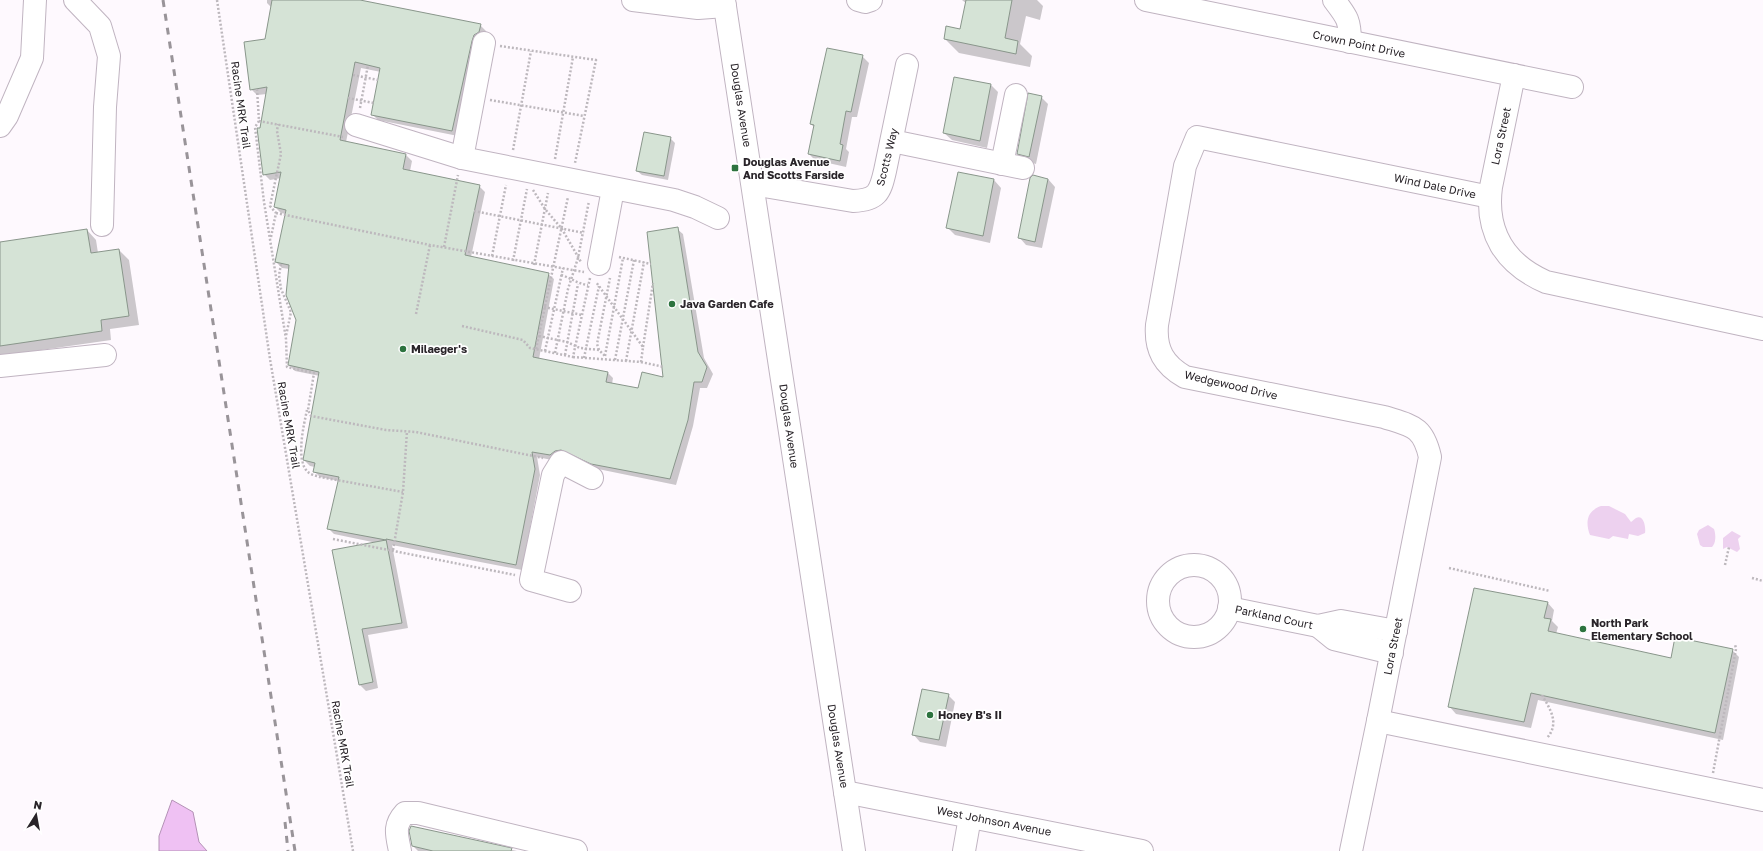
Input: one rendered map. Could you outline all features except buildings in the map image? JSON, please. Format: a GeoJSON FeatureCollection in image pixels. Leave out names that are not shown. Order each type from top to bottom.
{"type":"FeatureCollection","features":[{"type":"Feature","properties":{"kind":"street"},"geometry":{"type":"LineString","coordinates":[[0,126],[7,116],[32,58],[35,0]]}},
{"type":"Feature","properties":{"kind":"street"},"geometry":{"type":"LineString","coordinates":[[75,0],[100,26],[109,56],[105,107],[102,225]]}},
{"type":"Feature","properties":{"kind":"street"},"geometry":{"type":"LineString","coordinates":[[633,0],[698,8],[725,3]]}},
{"type":"Feature","properties":{"kind":"street","name":"Crown Point Drive"},"geometry":{"type":"LineString","coordinates":[[1151,0],[1572,87]]}},
{"type":"Feature","properties":{"kind":"street"},"geometry":{"type":"LineString","coordinates":[[1334,0],[1347,17],[1350,25],[1350,42]]}},
{"type":"Feature","properties":{"kind":"street","name":"Douglas Avenue"},"geometry":{"type":"LineString","coordinates":[[725,3],[854,851]]}},
{"type":"Feature","properties":{"kind":"street"},"geometry":{"type":"LineString","coordinates":[[462,158],[484,43]]}},
{"type":"Feature","properties":{"kind":"street","name":"Scotts Way"},"geometry":{"type":"LineString","coordinates":[[753,184],[853,201],[866,201],[875,196],[882,186],[907,65]]}},
{"type":"Feature","properties":{"kind":"street","name":"Lora Street"},"geometry":{"type":"LineString","coordinates":[[1490,197],[1514,75]]}},
{"type":"Feature","properties":{"kind":"street"},"geometry":{"type":"LineString","coordinates":[[892,141],[1013,166],[1016,95]]}},
{"type":"Feature","properties":{"kind":"street"},"geometry":{"type":"LineString","coordinates":[[356,125],[525,176],[603,187],[674,200],[718,218]]}},
{"type":"Feature","properties":{"kind":"street","name":"Wind Dale Drive"},"geometry":{"type":"LineString","coordinates":[[1197,137],[1490,197],[1491,221],[1497,238],[1517,265],[1530,275],[1546,282],[1763,329]]}},
{"type":"Feature","properties":{"kind":"street","name":"Wedgewood Drive"},"geometry":{"type":"LineString","coordinates":[[1197,137],[1185,166],[1157,325],[1156,337],[1159,350],[1165,362],[1174,371],[1185,377],[1384,417],[1408,425],[1421,433],[1426,442]]}},
{"type":"Feature","properties":{"kind":"street"},"geometry":{"type":"LineString","coordinates":[[600,265],[603,187]]}},
{"type":"Feature","properties":{"kind":"street"},"geometry":{"type":"LineString","coordinates":[[0,366],[105,355]]}},
{"type":"Feature","properties":{"kind":"street","name":"Lora Street"},"geometry":{"type":"LineString","coordinates":[[1351,851],[1430,458],[1426,442]]}},
{"type":"Feature","properties":{"kind":"street"},"geometry":{"type":"LineString","coordinates":[[570,591],[531,580],[553,475],[561,462],[592,478]]}},
{"type":"Feature","properties":{"kind":"street","name":"Parkland Court"},"geometry":{"type":"LineString","coordinates":[[1229,608],[1318,626],[1340,621],[1396,631]]}},
{"type":"Feature","properties":{"kind":"street","name":"Parkland Court"},"geometry":{"type":"LineString","coordinates":[[1318,626],[1334,639],[1392,653]]}},
{"type":"Feature","properties":{"kind":"street"},"geometry":{"type":"LineString","coordinates":[[1378,721],[1763,800]]}},
{"type":"Feature","properties":{"kind":"street","name":"West Johnson Avenue"},"geometry":{"type":"LineString","coordinates":[[845,792],[1142,851]]}},
{"type":"Feature","properties":{"kind":"street"},"geometry":{"type":"LineString","coordinates":[[400,851],[396,828],[398,820],[405,813],[418,813],[576,851]]}},
{"type":"Feature","properties":{"kind":"street"},"geometry":{"type":"LineString","coordinates":[[964,851],[970,817]]}},
{"type":"Feature","properties":{"kind":"path","name":"Racine MRK Trail"},"geometry":{"type":"LineString","coordinates":[[217,0],[270,359],[353,851]]}},
{"type":"Feature","properties":{"kind":"path"},"geometry":{"type":"LineString","coordinates":[[259,121],[351,139],[354,136],[368,65]]}},
{"type":"Feature","properties":{"kind":"path"},"geometry":{"type":"LineString","coordinates":[[353,75],[378,80]]}},
{"type":"Feature","properties":{"kind":"path"},"geometry":{"type":"LineString","coordinates":[[257,89],[259,121],[255,128],[280,314],[286,339],[287,367],[314,373],[302,444],[302,462],[308,472],[320,477],[403,492]]}},
{"type":"Feature","properties":{"kind":"path"},"geometry":{"type":"LineString","coordinates":[[474,97],[584,116]]}},
{"type":"Feature","properties":{"kind":"path"},"geometry":{"type":"LineString","coordinates":[[348,98],[374,103]]}},
{"type":"Feature","properties":{"kind":"path"},"geometry":{"type":"LineString","coordinates":[[278,124],[277,131],[281,154],[270,206],[276,214],[513,261],[574,271],[623,258],[651,264]]}},
{"type":"Feature","properties":{"kind":"path"},"geometry":{"type":"LineString","coordinates":[[444,247],[462,158]]}},
{"type":"Feature","properties":{"kind":"path"},"geometry":{"type":"LineString","coordinates":[[513,261],[521,221],[525,176]]}},
{"type":"Feature","properties":{"kind":"path"},"geometry":{"type":"LineString","coordinates":[[525,176],[545,209],[562,229],[578,258],[600,265]]}},
{"type":"Feature","properties":{"kind":"path"},"geometry":{"type":"LineString","coordinates":[[555,353],[583,233],[603,187]]}},
{"type":"Feature","properties":{"kind":"path"},"geometry":{"type":"LineString","coordinates":[[474,211],[583,233]]}},
{"type":"Feature","properties":{"kind":"path"},"geometry":{"type":"LineString","coordinates":[[271,240],[276,214]]}},
{"type":"Feature","properties":{"kind":"path"},"geometry":{"type":"LineString","coordinates":[[583,233],[600,265],[607,296],[643,347]]}},
{"type":"Feature","properties":{"kind":"path"},"geometry":{"type":"LineString","coordinates":[[416,314],[430,245]]}},
{"type":"Feature","properties":{"kind":"path"},"geometry":{"type":"LineString","coordinates":[[605,356],[623,258]]}},
{"type":"Feature","properties":{"kind":"path"},"geometry":{"type":"LineString","coordinates":[[615,360],[634,260]]}},
{"type":"Feature","properties":{"kind":"path"},"geometry":{"type":"LineString","coordinates":[[626,361],[644,262]]}},
{"type":"Feature","properties":{"kind":"path"},"geometry":{"type":"LineString","coordinates":[[281,264],[279,275],[281,289],[291,312],[286,339]]}},
{"type":"Feature","properties":{"kind":"path"},"geometry":{"type":"LineString","coordinates":[[573,357],[588,285],[600,265]]}},
{"type":"Feature","properties":{"kind":"path"},"geometry":{"type":"LineString","coordinates":[[598,350],[597,344],[607,296],[600,265]]}},
{"type":"Feature","properties":{"kind":"path"},"geometry":{"type":"LineString","coordinates":[[584,358],[600,265]]}},
{"type":"Feature","properties":{"kind":"path"},"geometry":{"type":"LineString","coordinates":[[545,351],[563,268]]}},
{"type":"Feature","properties":{"kind":"path"},"geometry":{"type":"LineString","coordinates":[[561,275],[572,279],[578,284],[588,285]]}},
{"type":"Feature","properties":{"kind":"path"},"geometry":{"type":"LineString","coordinates":[[641,362],[652,283]]}},
{"type":"Feature","properties":{"kind":"path"},"geometry":{"type":"LineString","coordinates":[[565,355],[578,284]]}},
{"type":"Feature","properties":{"kind":"path"},"geometry":{"type":"LineString","coordinates":[[281,289],[286,290]]}},
{"type":"Feature","properties":{"kind":"path"},"geometry":{"type":"LineString","coordinates":[[544,307],[582,315]]}},
{"type":"Feature","properties":{"kind":"path"},"geometry":{"type":"LineString","coordinates":[[462,326],[523,340],[530,348],[573,357],[641,362],[664,367]]}},
{"type":"Feature","properties":{"kind":"path"},"geometry":{"type":"LineString","coordinates":[[539,336],[567,342],[575,346],[598,350],[609,360]]}},
{"type":"Feature","properties":{"kind":"path"},"geometry":{"type":"LineString","coordinates":[[308,410],[311,416],[324,419],[386,430],[407,431],[561,462]]}},
{"type":"Feature","properties":{"kind":"path"},"geometry":{"type":"LineString","coordinates":[[393,550],[403,492],[407,431]]}},
{"type":"Feature","properties":{"kind":"path"},"geometry":{"type":"LineString","coordinates":[[333,539],[501,571],[531,580]]}},
{"type":"Feature","properties":{"kind":"path"},"geometry":{"type":"LineString","coordinates":[[1725,565],[1729,547]]}},
{"type":"Feature","properties":{"kind":"path"},"geometry":{"type":"LineString","coordinates":[[1449,568],[1550,591]]}},
{"type":"Feature","properties":{"kind":"path"},"geometry":{"type":"LineString","coordinates":[[1752,578],[1763,581]]}},
{"type":"Feature","properties":{"kind":"path"},"geometry":{"type":"LineString","coordinates":[[1710,789],[1736,649],[1735,644]]}},
{"type":"Feature","properties":{"kind":"path"},"geometry":{"type":"LineString","coordinates":[[1531,752],[1545,740],[1553,729],[1553,715],[1542,695]]}},
{"type":"Feature","properties":{"kind":"shaded area"},"geometry":{"type":"Polygon","coordinates":[[[1601,506],[1609,506],[1625,514],[1631,522],[1636,518],[1641,518],[1645,525],[1645,533],[1638,536],[1629,534],[1628,539],[1613,536],[1609,539],[1590,535],[1588,530],[1588,518],[1596,508],[1601,506]]]}},
{"type":"Feature","properties":{"kind":"shaded area"},"geometry":{"type":"Polygon","coordinates":[[[1708,525],[1714,529],[1715,541],[1712,547],[1703,547],[1700,545],[1697,534],[1699,530],[1708,525]]]}},
{"type":"Feature","properties":{"kind":"shaded area"},"geometry":{"type":"Polygon","coordinates":[[[1732,531],[1741,536],[1738,539],[1740,549],[1737,552],[1727,547],[1723,549],[1723,538],[1732,531]]]}},
{"type":"Feature","properties":{"kind":"shaded area"},"geometry":{"type":"Polygon","coordinates":[[[172,800],[193,812],[199,842],[207,851],[159,851],[159,836],[172,800]]]}},
{"type":"Feature","properties":{"kind":"railway"},"geometry":{"type":"LineString","coordinates":[[163,0],[295,851]]}},
{"type":"Feature","properties":{"kind":"railway"},"geometry":{"type":"LineString","coordinates":[[285,822],[288,851]]}},
{"type":"Feature","properties":{"kind":"place","name":"Douglas Avenue And Scotts Farside"},"geometry":{"type":"Point","coordinates":[735,168]}},
{"type":"Feature","properties":{"kind":"place","name":"Java Garden Cafe"},"geometry":{"type":"Point","coordinates":[672,304]}},
{"type":"Feature","properties":{"kind":"place","name":"Milaeger's"},"geometry":{"type":"Point","coordinates":[403,349]}},
{"type":"Feature","properties":{"kind":"place","name":"North Park Elementary School"},"geometry":{"type":"Point","coordinates":[1583,629]}},
{"type":"Feature","properties":{"kind":"place","name":"Honey B's II"},"geometry":{"type":"Point","coordinates":[930,715]}}]}
